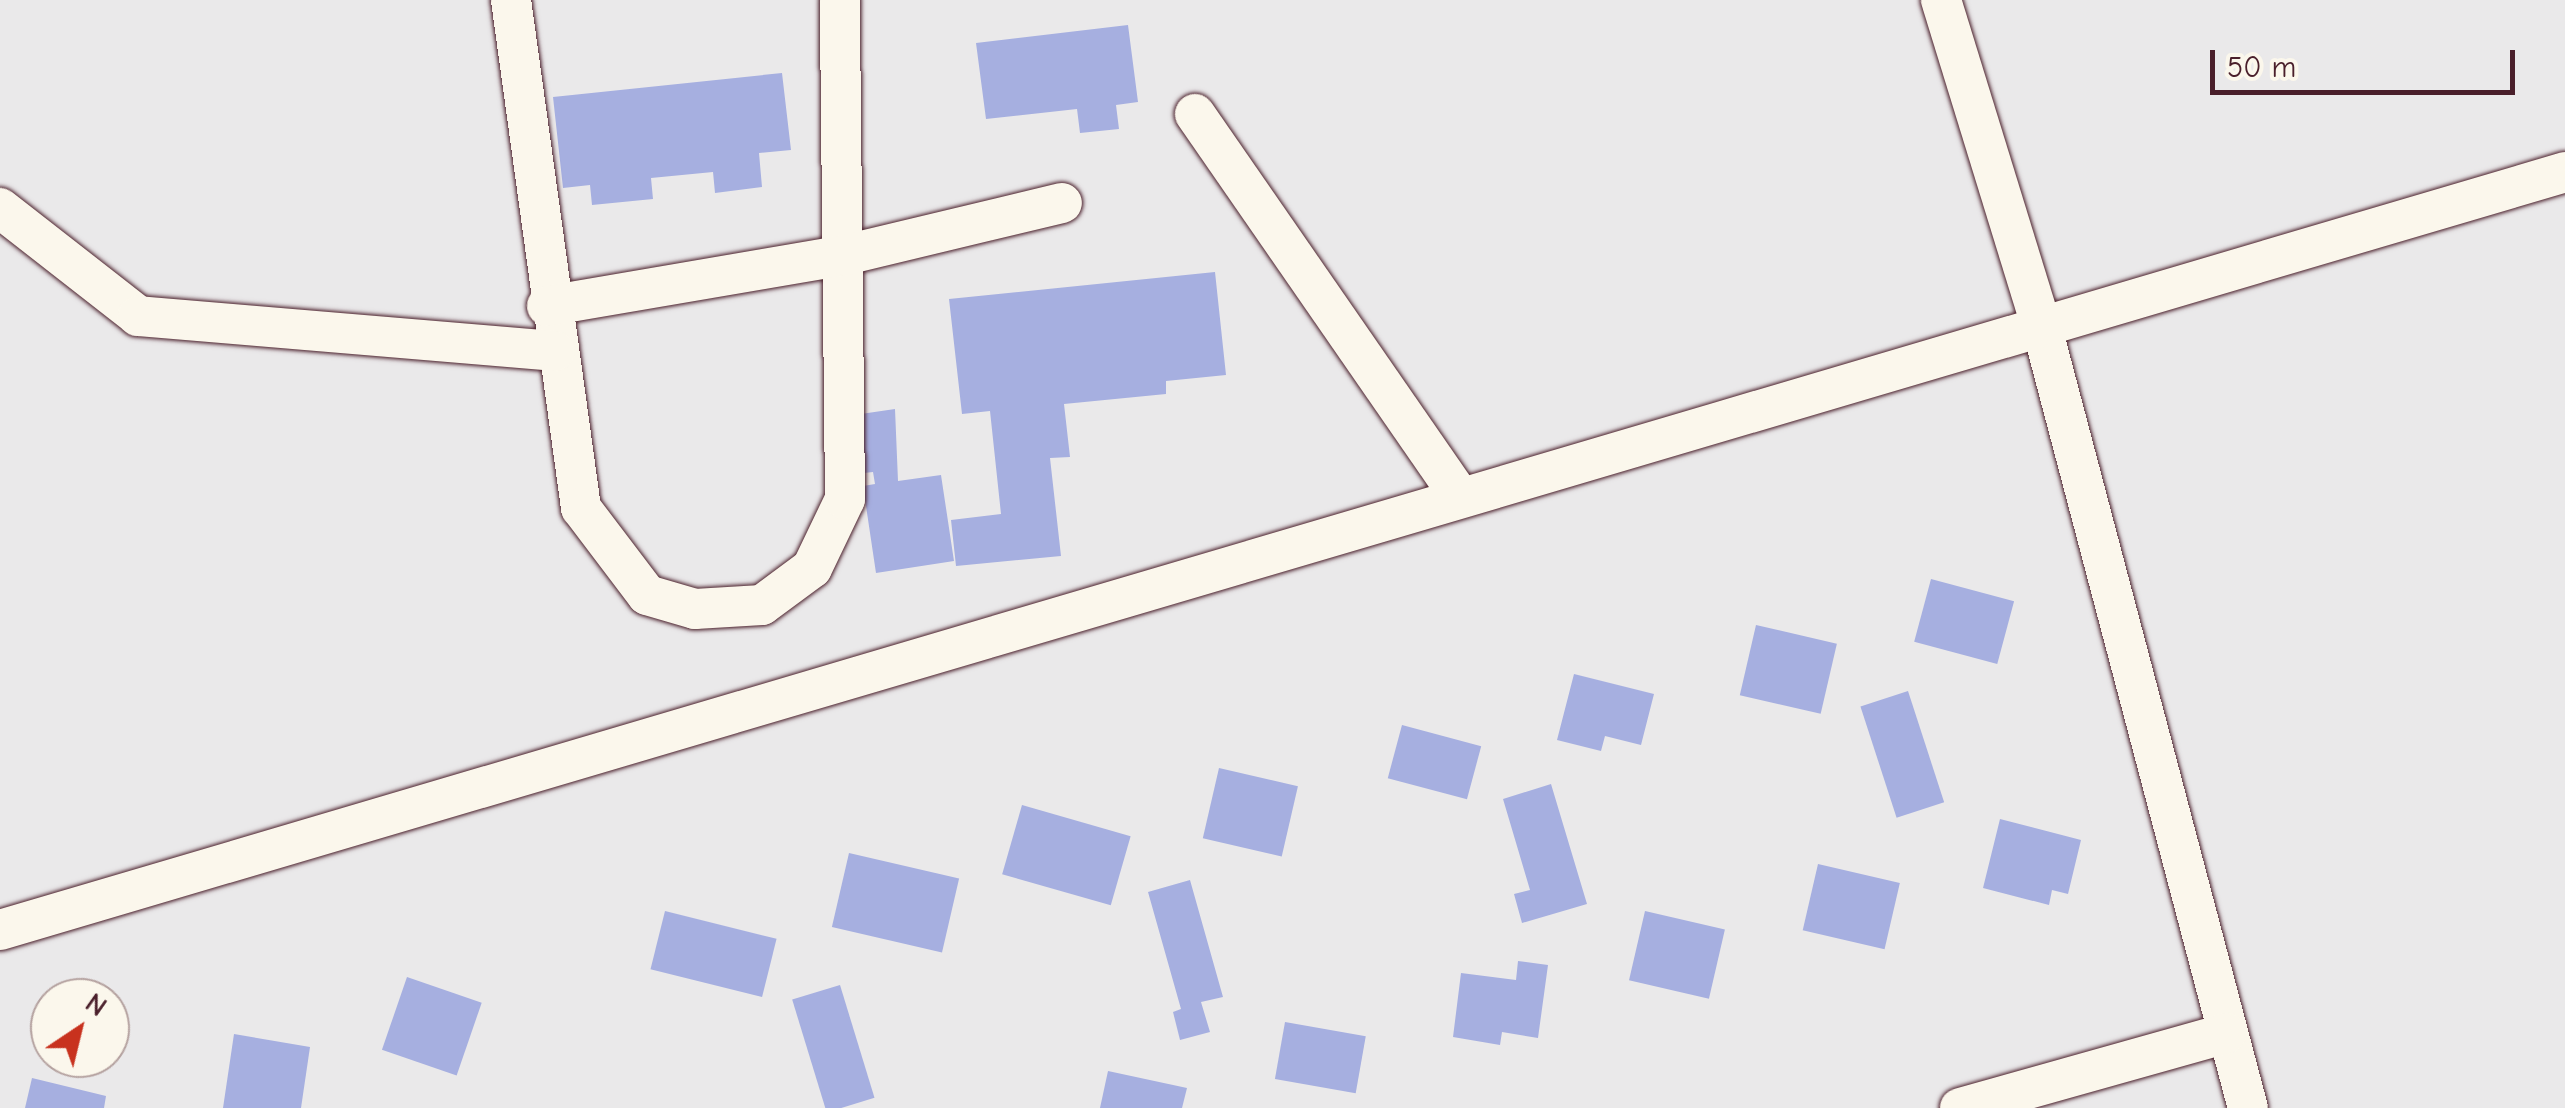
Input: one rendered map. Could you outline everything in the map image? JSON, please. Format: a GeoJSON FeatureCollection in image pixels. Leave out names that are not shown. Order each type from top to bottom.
{"type":"FeatureCollection","features":[{"type":"Feature","properties":{"kind":"street"},"geometry":{"type":"LineString","coordinates":[[511,0],[547,306],[582,508],[613,561],[647,595],[695,608],[762,605],[812,568],[845,499],[840,0]]}},
{"type":"Feature","properties":{"kind":"street"},"geometry":{"type":"LineString","coordinates":[[1941,0],[2042,328],[2248,1108]]}},
{"type":"Feature","properties":{"kind":"street"},"geometry":{"type":"LineString","coordinates":[[1194,114],[1460,497]]}},
{"type":"Feature","properties":{"kind":"street"},"geometry":{"type":"LineString","coordinates":[[0,930],[2565,172]]}},
{"type":"Feature","properties":{"kind":"street"},"geometry":{"type":"LineString","coordinates":[[547,306],[845,254],[1062,203]]}},
{"type":"Feature","properties":{"kind":"street"},"geometry":{"type":"LineString","coordinates":[[0,208],[138,316],[555,351]]}},
{"type":"Feature","properties":{"kind":"street"},"geometry":{"type":"LineString","coordinates":[[1960,1108],[2226,1033]]}},
{"type":"Feature","properties":{"kind":"building"},"geometry":{"type":"Polygon","coordinates":[[[1128,25],[1138,102],[1116,105],[1119,129],[1080,133],[1077,109],[986,119],[976,43],[1128,25]]]}},
{"type":"Feature","properties":{"kind":"building"},"geometry":{"type":"Polygon","coordinates":[[[782,73],[791,150],[759,153],[762,187],[715,193],[713,172],[651,178],[653,199],[592,205],[590,185],[563,188],[553,97],[782,73]]]}},
{"type":"Feature","properties":{"kind":"building"},"geometry":{"type":"Polygon","coordinates":[[[1215,272],[1226,375],[1166,381],[1166,394],[1064,404],[1070,457],[1050,458],[1061,556],[956,566],[951,520],[1001,514],[990,411],[962,414],[949,299],[1215,272]]]}},
{"type":"Feature","properties":{"kind":"building"},"geometry":{"type":"Polygon","coordinates":[[[895,409],[898,481],[941,475],[954,561],[876,573],[863,486],[875,484],[873,472],[864,473],[854,415],[895,409]]]}},
{"type":"Feature","properties":{"kind":"building"},"geometry":{"type":"Polygon","coordinates":[[[1931,579],[2014,601],[1997,664],[1914,642],[1931,579]]]}},
{"type":"Feature","properties":{"kind":"building"},"geometry":{"type":"Polygon","coordinates":[[[1756,625],[1837,644],[1821,714],[1740,695],[1756,625]]]}},
{"type":"Feature","properties":{"kind":"building"},"geometry":{"type":"Polygon","coordinates":[[[1574,674],[1654,694],[1641,745],[1605,736],[1601,751],[1557,740],[1574,674]]]}},
{"type":"Feature","properties":{"kind":"building"},"geometry":{"type":"Polygon","coordinates":[[[1908,691],[1944,802],[1897,818],[1860,706],[1908,691]]]}},
{"type":"Feature","properties":{"kind":"building"},"geometry":{"type":"Polygon","coordinates":[[[1402,725],[1481,746],[1467,799],[1388,778],[1402,725]]]}},
{"type":"Feature","properties":{"kind":"building"},"geometry":{"type":"Polygon","coordinates":[[[1219,768],[1298,786],[1282,856],[1203,838],[1219,768]]]}},
{"type":"Feature","properties":{"kind":"building"},"geometry":{"type":"Polygon","coordinates":[[[1551,784],[1587,904],[1522,923],[1514,894],[1530,890],[1503,799],[1551,784]]]}},
{"type":"Feature","properties":{"kind":"building"},"geometry":{"type":"Polygon","coordinates":[[[1022,805],[1131,836],[1111,905],[1002,874],[1022,805]]]}},
{"type":"Feature","properties":{"kind":"building"},"geometry":{"type":"Polygon","coordinates":[[[2000,819],[2081,840],[2068,894],[2052,890],[2049,905],[1983,888],[2000,819]]]}},
{"type":"Feature","properties":{"kind":"building"},"geometry":{"type":"Polygon","coordinates":[[[849,853],[959,878],[942,952],[832,927],[849,853]]]}},
{"type":"Feature","properties":{"kind":"building"},"geometry":{"type":"Polygon","coordinates":[[[1818,864],[1900,883],[1885,949],[1803,930],[1818,864]]]}},
{"type":"Feature","properties":{"kind":"building"},"geometry":{"type":"Polygon","coordinates":[[[1190,880],[1223,997],[1201,1002],[1210,1032],[1180,1040],[1173,1012],[1181,1009],[1148,892],[1190,880]]]}},
{"type":"Feature","properties":{"kind":"building"},"geometry":{"type":"Polygon","coordinates":[[[665,911],[777,939],[762,997],[650,969],[665,911]]]}},
{"type":"Feature","properties":{"kind":"building"},"geometry":{"type":"Polygon","coordinates":[[[1645,911],[1725,929],[1709,999],[1629,980],[1645,911]]]}},
{"type":"Feature","properties":{"kind":"building"},"geometry":{"type":"Polygon","coordinates":[[[1518,961],[1548,965],[1538,1038],[1502,1032],[1500,1045],[1453,1037],[1461,973],[1516,980],[1518,961]]]}},
{"type":"Feature","properties":{"kind":"building"},"geometry":{"type":"Polygon","coordinates":[[[407,977],[482,1003],[457,1076],[382,1050],[407,977]]]}},
{"type":"Feature","properties":{"kind":"building"},"geometry":{"type":"Polygon","coordinates":[[[840,985],[874,1098],[841,1108],[825,1108],[792,1000],[840,985]]]}},
{"type":"Feature","properties":{"kind":"building"},"geometry":{"type":"Polygon","coordinates":[[[1285,1022],[1366,1036],[1356,1093],[1275,1079],[1285,1022]]]}},
{"type":"Feature","properties":{"kind":"building"},"geometry":{"type":"Polygon","coordinates":[[[234,1034],[310,1047],[301,1108],[223,1108],[234,1034]]]}},
{"type":"Feature","properties":{"kind":"building"},"geometry":{"type":"Polygon","coordinates":[[[1108,1071],[1187,1088],[1182,1108],[1100,1108],[1108,1071]]]}},
{"type":"Feature","properties":{"kind":"building"},"geometry":{"type":"Polygon","coordinates":[[[32,1078],[106,1096],[104,1108],[25,1108],[32,1078]]]}}]}
